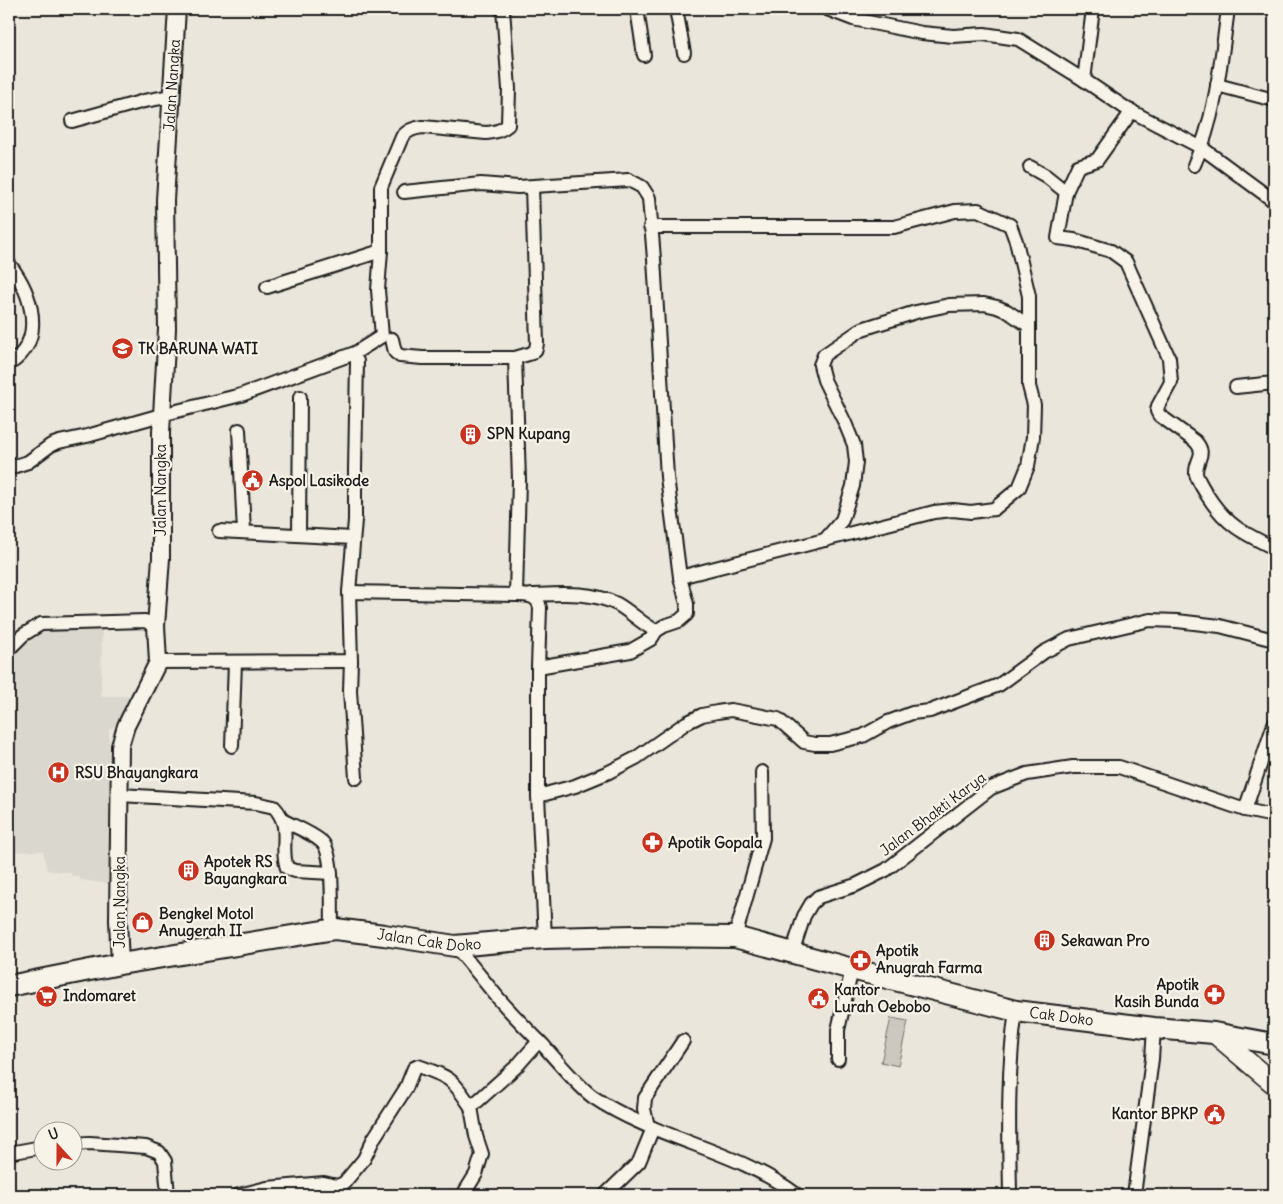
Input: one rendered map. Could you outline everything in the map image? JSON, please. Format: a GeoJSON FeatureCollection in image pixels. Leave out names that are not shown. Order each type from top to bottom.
{"type":"FeatureCollection","features":[{"type":"Feature","properties":{"kind":"main road","name":"Jalan Cak Doko"},"geometry":{"type":"LineString","coordinates":[[9,986],[120,964],[332,930],[384,935],[455,946],[545,938],[634,936],[735,938],[852,969]]}},
{"type":"Feature","properties":{"kind":"main road","name":"Cak Doko"},"geometry":{"type":"LineString","coordinates":[[852,969],[1016,1011],[1154,1028],[1214,1033],[1274,1044]]}},
{"type":"Feature","properties":{"kind":"main road"},"geometry":{"type":"LineString","coordinates":[[1214,1033],[1274,1084]]}},
{"type":"Feature","properties":{"kind":"street","name":"Jalan Nangka"},"geometry":{"type":"LineString","coordinates":[[120,964],[118,920],[120,746],[123,734],[158,662],[156,626],[161,558],[161,414],[166,329],[165,200],[177,9]]}},
{"type":"Feature","properties":{"kind":"street"},"geometry":{"type":"LineString","coordinates":[[9,468],[28,462],[51,445],[59,442],[87,436],[161,414],[241,395],[355,353],[382,336],[378,290],[381,251],[381,187],[402,137],[415,127],[496,132],[508,125],[509,89],[503,9]]}},
{"type":"Feature","properties":{"kind":"street"},"geometry":{"type":"LineString","coordinates":[[637,9],[644,55]]}},
{"type":"Feature","properties":{"kind":"street"},"geometry":{"type":"LineString","coordinates":[[676,9],[684,53]]}},
{"type":"Feature","properties":{"kind":"street"},"geometry":{"type":"LineString","coordinates":[[827,9],[854,19],[922,32],[953,36],[984,34],[1018,39],[1132,111],[1202,148],[1274,201]]}},
{"type":"Feature","properties":{"kind":"street"},"geometry":{"type":"LineString","coordinates":[[1084,80],[1093,9]]}},
{"type":"Feature","properties":{"kind":"street"},"geometry":{"type":"LineString","coordinates":[[1194,165],[1202,148],[1217,85],[1228,9]]}},
{"type":"Feature","properties":{"kind":"street"},"geometry":{"type":"LineString","coordinates":[[1217,85],[1274,100]]}},
{"type":"Feature","properties":{"kind":"street"},"geometry":{"type":"LineString","coordinates":[[72,121],[136,103],[172,96]]}},
{"type":"Feature","properties":{"kind":"street"},"geometry":{"type":"LineString","coordinates":[[1132,111],[1097,160],[1078,166],[1066,192],[1058,238],[1074,240],[1111,251],[1126,262],[1169,358],[1172,377],[1169,388],[1158,406],[1157,411],[1159,415],[1200,446],[1202,453],[1196,474],[1215,507],[1234,527],[1274,548]]}},
{"type":"Feature","properties":{"kind":"street"},"geometry":{"type":"LineString","coordinates":[[1030,167],[1046,176],[1066,192]]}},
{"type":"Feature","properties":{"kind":"street"},"geometry":{"type":"LineString","coordinates":[[404,192],[481,184],[532,187],[630,180],[642,187],[649,198],[666,477],[680,578],[688,604],[686,614],[679,621],[656,631],[651,639],[630,651],[538,667]]}},
{"type":"Feature","properties":{"kind":"street"},"geometry":{"type":"LineString","coordinates":[[392,339],[395,352],[400,356],[422,358],[515,358],[532,353],[536,349],[532,187]]}},
{"type":"Feature","properties":{"kind":"street"},"geometry":{"type":"LineString","coordinates":[[650,227],[894,227],[955,212],[978,210],[1010,225],[1016,241],[1029,296],[1029,386],[1034,405],[1033,437],[1028,466],[1019,488],[994,509],[971,512],[953,510],[934,512],[680,578]]}},
{"type":"Feature","properties":{"kind":"street"},"geometry":{"type":"LineString","coordinates":[[267,287],[381,251]]}},
{"type":"Feature","properties":{"kind":"street"},"geometry":{"type":"LineString","coordinates":[[9,264],[22,286],[33,317],[27,346],[18,358],[9,364]]}},
{"type":"Feature","properties":{"kind":"street"},"geometry":{"type":"LineString","coordinates":[[825,540],[842,520],[853,486],[856,462],[854,445],[824,380],[820,366],[824,355],[862,329],[916,312],[949,305],[984,304],[997,307],[1007,311],[1029,326]]}},
{"type":"Feature","properties":{"kind":"street"},"geometry":{"type":"LineString","coordinates":[[515,358],[520,480],[516,594]]}},
{"type":"Feature","properties":{"kind":"street"},"geometry":{"type":"LineString","coordinates":[[356,778],[350,691],[351,661],[348,592],[355,520],[357,361]]}},
{"type":"Feature","properties":{"kind":"street"},"geometry":{"type":"LineString","coordinates":[[1236,387],[1274,383]]}},
{"type":"Feature","properties":{"kind":"street"},"geometry":{"type":"LineString","coordinates":[[299,534],[300,397]]}},
{"type":"Feature","properties":{"kind":"street"},"geometry":{"type":"LineString","coordinates":[[239,430],[244,532]]}},
{"type":"Feature","properties":{"kind":"street"},"geometry":{"type":"LineString","coordinates":[[219,532],[299,534],[354,538]]}},
{"type":"Feature","properties":{"kind":"street"},"geometry":{"type":"LineString","coordinates":[[348,592],[574,594],[606,600],[617,605],[644,625],[656,631]]}},
{"type":"Feature","properties":{"kind":"street"},"geometry":{"type":"LineString","coordinates":[[531,595],[539,602],[540,608],[538,796],[545,938]]}},
{"type":"Feature","properties":{"kind":"street"},"geometry":{"type":"LineString","coordinates":[[538,796],[575,786],[609,772],[636,758],[686,723],[717,712],[731,710],[778,719],[804,742],[814,744],[830,744],[863,736],[888,722],[912,713],[930,711],[999,685],[1044,652],[1069,639],[1150,620],[1220,626],[1274,640]]}},
{"type":"Feature","properties":{"kind":"street"},"geometry":{"type":"LineString","coordinates":[[9,649],[23,635],[41,624],[145,621],[156,626]]}},
{"type":"Feature","properties":{"kind":"street"},"geometry":{"type":"LineString","coordinates":[[158,662],[351,661]]}},
{"type":"Feature","properties":{"kind":"street"},"geometry":{"type":"LineString","coordinates":[[232,746],[235,662]]}},
{"type":"Feature","properties":{"kind":"street"},"geometry":{"type":"LineString","coordinates":[[1245,810],[1274,724]]}},
{"type":"Feature","properties":{"kind":"street","name":"Jalan Bhakti Karya"},"geometry":{"type":"LineString","coordinates":[[792,953],[804,916],[818,897],[856,885],[886,870],[991,788],[1027,774],[1073,768],[1119,767],[1245,810],[1274,816]]}},
{"type":"Feature","properties":{"kind":"street"},"geometry":{"type":"LineString","coordinates":[[735,938],[763,838],[762,772]]}},
{"type":"Feature","properties":{"kind":"street"},"geometry":{"type":"LineString","coordinates":[[120,795],[262,804],[274,807],[284,821],[322,842],[326,847],[331,873],[332,930]]}},
{"type":"Feature","properties":{"kind":"street"},"geometry":{"type":"LineString","coordinates":[[284,821],[287,868],[294,871],[331,873]]}},
{"type":"Feature","properties":{"kind":"street"},"geometry":{"type":"LineString","coordinates":[[455,946],[499,999],[592,1096],[651,1127],[746,1164],[797,1195]]}},
{"type":"Feature","properties":{"kind":"street"},"geometry":{"type":"LineString","coordinates":[[838,1059],[838,1030],[852,969]]}},
{"type":"Feature","properties":{"kind":"street"},"geometry":{"type":"LineString","coordinates":[[1010,1192],[1008,1102],[1016,1011]]}},
{"type":"Feature","properties":{"kind":"street"},"geometry":{"type":"LineString","coordinates":[[1134,1195],[1152,1059],[1154,1028]]}},
{"type":"Feature","properties":{"kind":"street"},"geometry":{"type":"LineString","coordinates":[[471,1107],[517,1066],[539,1041]]}},
{"type":"Feature","properties":{"kind":"street"},"geometry":{"type":"LineString","coordinates":[[604,1195],[639,1162],[651,1127],[644,1110],[645,1098],[683,1042]]}},
{"type":"Feature","properties":{"kind":"street"},"geometry":{"type":"LineString","coordinates":[[238,1195],[267,1188],[283,1191],[324,1183],[337,1186],[348,1180],[364,1160],[374,1138],[406,1088],[414,1068],[418,1066],[449,1078],[455,1083],[471,1107],[476,1136],[482,1154],[476,1174],[463,1195]]}},
{"type":"Feature","properties":{"kind":"street"},"geometry":{"type":"LineString","coordinates":[[82,1143],[146,1147],[159,1152],[165,1161],[168,1195]]}},
{"type":"Feature","properties":{"kind":"street"},"geometry":{"type":"LineString","coordinates":[[9,1153],[32,1149]]}},
{"type":"Feature","properties":{"kind":"shaded area","name":"RSU Bhayangkara"},"geometry":{"type":"Polygon","coordinates":[[[50,628],[102,629],[101,696],[136,696],[123,721],[109,730],[110,884],[80,880],[79,876],[71,876],[71,873],[47,870],[43,851],[9,852],[9,657],[36,635],[50,628]]]}},
{"type":"Feature","properties":{"kind":"shaded area"},"geometry":{"type":"Polygon","coordinates":[[[891,1018],[908,1021],[898,1066],[881,1062],[891,1018]]]}},
{"type":"Feature","properties":{"kind":"place","name":"TK BARUNA WATI"},"geometry":{"type":"Point","coordinates":[122,349]}},
{"type":"Feature","properties":{"kind":"place","name":"SPN Kupang"},"geometry":{"type":"Point","coordinates":[471,434]}},
{"type":"Feature","properties":{"kind":"place","name":"Aspol Lasikode"},"geometry":{"type":"Point","coordinates":[253,481]}},
{"type":"Feature","properties":{"kind":"place","name":"RSU Bhayangkara"},"geometry":{"type":"Point","coordinates":[59,773]}},
{"type":"Feature","properties":{"kind":"place","name":"Apotik Gopala"},"geometry":{"type":"Point","coordinates":[652,843]}},
{"type":"Feature","properties":{"kind":"place","name":"Apotek RS Bayangkara"},"geometry":{"type":"Point","coordinates":[188,871]}},
{"type":"Feature","properties":{"kind":"place","name":"Bengkel Motol Anugerah II"},"geometry":{"type":"Point","coordinates":[143,923]}},
{"type":"Feature","properties":{"kind":"place","name":"Sekawan Pro"},"geometry":{"type":"Point","coordinates":[1045,941]}},
{"type":"Feature","properties":{"kind":"place","name":"Apotik Anugrah Farma"},"geometry":{"type":"Point","coordinates":[860,960]}},
{"type":"Feature","properties":{"kind":"place","name":"Apotik Kasih Bunda"},"geometry":{"type":"Point","coordinates":[1215,994]}},
{"type":"Feature","properties":{"kind":"place","name":"Indomaret"},"geometry":{"type":"Point","coordinates":[47,996]}},
{"type":"Feature","properties":{"kind":"place","name":"Kantor Lurah Oebobo"},"geometry":{"type":"Point","coordinates":[818,999]}},
{"type":"Feature","properties":{"kind":"place","name":"Kantor BPKP"},"geometry":{"type":"Point","coordinates":[1214,1114]}}]}
